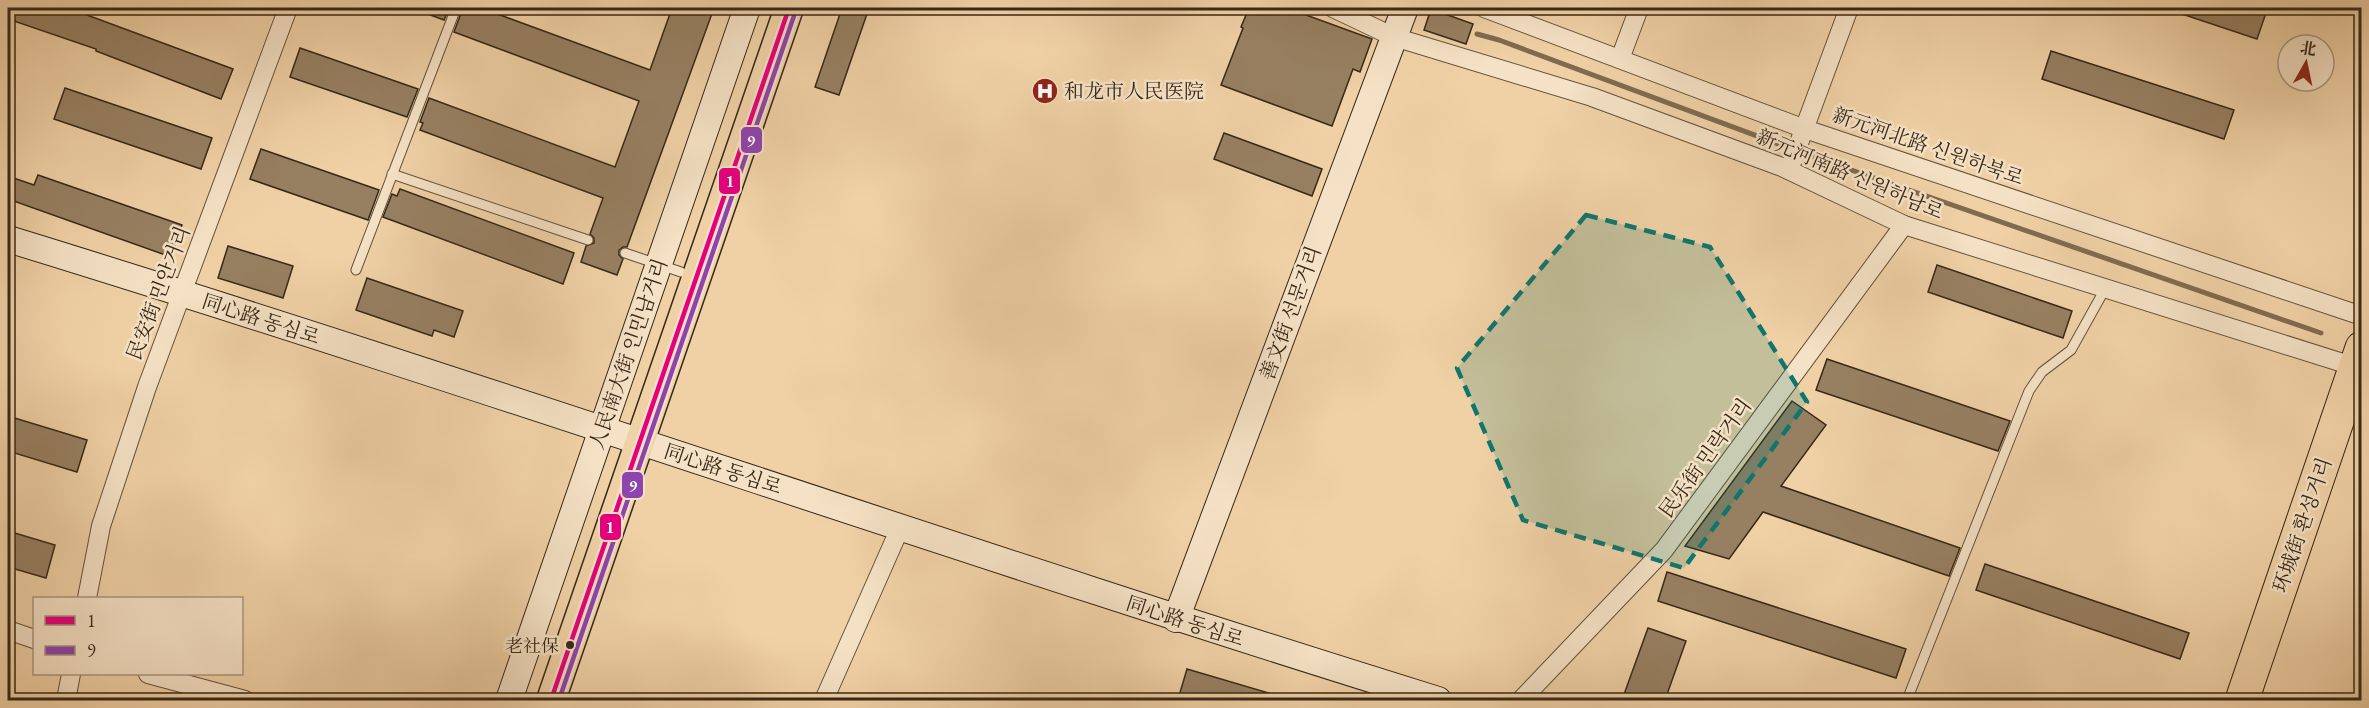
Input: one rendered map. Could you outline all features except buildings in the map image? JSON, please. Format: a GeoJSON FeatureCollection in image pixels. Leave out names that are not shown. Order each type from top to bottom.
{"type":"FeatureCollection","features":[{"type":"Feature","properties":{"kind":"highway","name":"环城街 환성거리"},"geometry":{"type":"LineString","coordinates":[[2242,700],[2359,362]]}},
{"type":"Feature","properties":{"kind":"main road","name":"人民南大街 인민남거리"},"geometry":{"type":"LineString","coordinates":[[552,700],[670,268],[771,8]]}},
{"type":"Feature","properties":{"kind":"main road","name":"人民南大街 인민남거리"},"geometry":{"type":"LineString","coordinates":[[534,700],[623,436],[789,8]]}},
{"type":"Feature","properties":{"kind":"street","name":"民安街 민안거리"},"geometry":{"type":"LineString","coordinates":[[87,597],[101,526],[147,387],[288,8]]}},
{"type":"Feature","properties":{"kind":"street","name":"人民南大街 인민남거리"},"geometry":{"type":"LineString","coordinates":[[670,268],[747,8]]}},
{"type":"Feature","properties":{"kind":"street","name":"新元河南路 신원하남로"},"geometry":{"type":"LineString","coordinates":[[1333,8],[1394,37],[1592,97],[1790,166],[1904,225],[2105,289],[2359,362]]}},
{"type":"Feature","properties":{"kind":"street","name":"善文街 선문거리"},"geometry":{"type":"LineString","coordinates":[[1176,619],[1405,8]]}},
{"type":"Feature","properties":{"kind":"street","name":"新元河北路 신원하북로"},"geometry":{"type":"LineString","coordinates":[[1484,8],[1620,59],[1803,134],[2361,316]]}},
{"type":"Feature","properties":{"kind":"street"},"geometry":{"type":"LineString","coordinates":[[1620,59],[1639,8]]}},
{"type":"Feature","properties":{"kind":"street"},"geometry":{"type":"LineString","coordinates":[[1790,166],[1850,8]]}},
{"type":"Feature","properties":{"kind":"street","name":"民乐街 민락거리"},"geometry":{"type":"LineString","coordinates":[[1521,700],[1664,550],[1904,225]]}},
{"type":"Feature","properties":{"kind":"street","name":"同心路 동심로"},"geometry":{"type":"LineString","coordinates":[[8,239],[183,293],[623,436],[1176,619],[1438,700]]}},
{"type":"Feature","properties":{"kind":"street","name":"人民南大街 인민남거리"},"geometry":{"type":"LineString","coordinates":[[509,700],[623,436]]}},
{"type":"Feature","properties":{"kind":"street"},"geometry":{"type":"LineString","coordinates":[[824,700],[900,528]]}},
{"type":"Feature","properties":{"kind":"street"},"geometry":{"type":"LineString","coordinates":[[8,630],[33,639]]}},
{"type":"Feature","properties":{"kind":"street"},"geometry":{"type":"LineString","coordinates":[[66,700],[71,675]]}},
{"type":"Feature","properties":{"kind":"street"},"geometry":{"type":"LineString","coordinates":[[152,675],[245,700]]}},
{"type":"Feature","properties":{"kind":"lane"},"geometry":{"type":"LineString","coordinates":[[356,270],[456,8]]}},
{"type":"Feature","properties":{"kind":"lane"},"geometry":{"type":"LineString","coordinates":[[392,174],[588,240]]}},
{"type":"Feature","properties":{"kind":"lane"},"geometry":{"type":"LineString","coordinates":[[625,253],[670,268]]}},
{"type":"Feature","properties":{"kind":"lane"},"geometry":{"type":"LineString","coordinates":[[1907,700],[2029,391],[2042,372],[2071,351],[2105,289]]}},
{"type":"Feature","properties":{"kind":"highlighted area"},"geometry":{"type":"Polygon","coordinates":[[[1586,215],[1710,247],[1807,402],[1684,568],[1523,520],[1457,368],[1586,215]]]}},
{"type":"Feature","properties":{"kind":"waterway"},"geometry":{"type":"LineString","coordinates":[[1477,34],[1499,40],[1811,156],[2321,333]]}},
{"type":"Feature","properties":{"kind":"transit line","name":"1"},"geometry":{"type":"LineString","coordinates":[[551,700],[789,8]]}},
{"type":"Feature","properties":{"kind":"transit line","name":"9"},"geometry":{"type":"LineString","coordinates":[[559,700],[796,10]]}},
{"type":"Feature","properties":{"kind":"place","name":"和龙市人民医院"},"geometry":{"type":"Point","coordinates":[1045,91]}},
{"type":"Feature","properties":{"kind":"place","name":"老社保"},"geometry":{"type":"Point","coordinates":[570,645]}}]}
